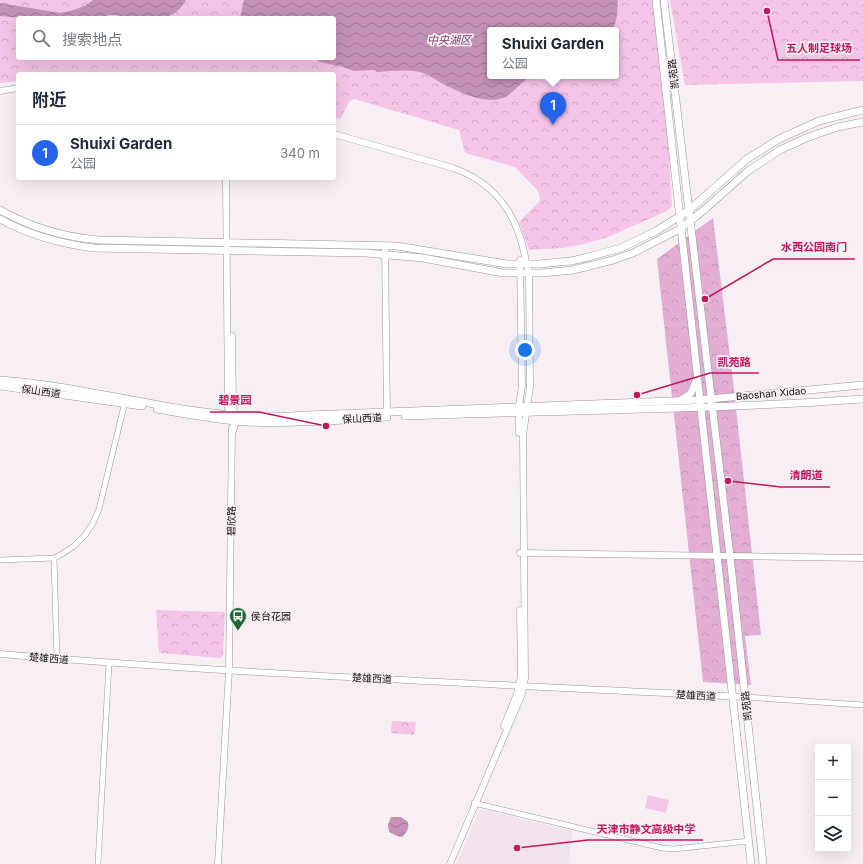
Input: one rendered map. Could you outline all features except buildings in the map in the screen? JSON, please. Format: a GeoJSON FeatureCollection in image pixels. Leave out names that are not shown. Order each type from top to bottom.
{"type":"FeatureCollection","features":[{"type":"Feature","properties":{"kind":"main road","name":"凯苑路"},"geometry":{"type":"LineString","coordinates":[[656,0],[679,217],[687,221]]}},
{"type":"Feature","properties":{"kind":"main road","name":"凯苑路"},"geometry":{"type":"LineString","coordinates":[[664,0],[687,221],[692,240],[708,376],[712,398],[763,864]]}},
{"type":"Feature","properties":{"kind":"main road"},"geometry":{"type":"LineString","coordinates":[[687,221],[698,203],[738,167],[762,149],[798,129],[819,121],[863,110]]}},
{"type":"Feature","properties":{"kind":"main road"},"geometry":{"type":"LineString","coordinates":[[0,219],[25,231],[82,246],[109,248],[385,254],[423,258],[485,270],[525,273],[573,270],[614,260],[633,253],[704,210],[748,171],[780,150],[820,133],[838,127],[863,122]]}},
{"type":"Feature","properties":{"kind":"main road"},"geometry":{"type":"LineString","coordinates":[[0,210],[18,219],[45,229],[86,239],[385,246],[414,248],[490,262],[524,265],[556,263],[605,253],[639,240],[679,217],[687,221]]}},
{"type":"Feature","properties":{"kind":"main road"},"geometry":{"type":"LineString","coordinates":[[692,240],[696,222],[704,210]]}},
{"type":"Feature","properties":{"kind":"main road","name":"凯苑路"},"geometry":{"type":"LineString","coordinates":[[687,221],[682,246],[718,556],[751,864]]}},
{"type":"Feature","properties":{"kind":"main road"},"geometry":{"type":"LineString","coordinates":[[679,400],[687,397],[691,393],[697,376]]}},
{"type":"Feature","properties":{"kind":"main road"},"geometry":{"type":"LineString","coordinates":[[679,408],[691,405],[699,399],[706,387],[708,376]]}},
{"type":"Feature","properties":{"kind":"main road","name":"保山西道"},"geometry":{"type":"LineString","coordinates":[[0,380],[217,416],[233,422]]}},
{"type":"Feature","properties":{"kind":"main road","name":"Baoshan Xidao"},"geometry":{"type":"LineString","coordinates":[[679,400],[863,385]]}},
{"type":"Feature","properties":{"kind":"main road","name":"保山西道"},"geometry":{"type":"LineString","coordinates":[[0,386],[125,401]]}},
{"type":"Feature","properties":{"kind":"main road","name":"Baoshan Xidao"},"geometry":{"type":"LineString","coordinates":[[679,408],[863,399]]}},
{"type":"Feature","properties":{"kind":"main road","name":"保山西道"},"geometry":{"type":"LineString","coordinates":[[249,419],[387,415],[679,400]]}},
{"type":"Feature","properties":{"kind":"main road","name":"保山西道"},"geometry":{"type":"LineString","coordinates":[[522,409],[679,408]]}},
{"type":"Feature","properties":{"kind":"main road"},"geometry":{"type":"LineString","coordinates":[[217,416],[227,423],[242,418],[249,419]]}},
{"type":"Feature","properties":{"kind":"street"},"geometry":{"type":"LineString","coordinates":[[0,92],[16,89]]}},
{"type":"Feature","properties":{"kind":"street"},"geometry":{"type":"LineString","coordinates":[[336,135],[357,139],[453,168],[468,174],[483,183],[496,195],[512,216],[519,234],[524,265],[522,386],[522,686],[450,864]]}},
{"type":"Feature","properties":{"kind":"street","name":"碧欣路"},"geometry":{"type":"LineString","coordinates":[[221,864],[231,670],[233,422],[228,408],[228,180]]}},
{"type":"Feature","properties":{"kind":"street"},"geometry":{"type":"LineString","coordinates":[[385,246],[387,415]]}},
{"type":"Feature","properties":{"kind":"street"},"geometry":{"type":"LineString","coordinates":[[0,560],[54,558],[74,546],[85,535],[93,523],[99,509],[125,401]]}},
{"type":"Feature","properties":{"kind":"street"},"geometry":{"type":"LineString","coordinates":[[233,422],[240,424],[249,419]]}},
{"type":"Feature","properties":{"kind":"street"},"geometry":{"type":"LineString","coordinates":[[522,553],[863,558]]}},
{"type":"Feature","properties":{"kind":"street"},"geometry":{"type":"LineString","coordinates":[[54,558],[57,659]]}},
{"type":"Feature","properties":{"kind":"street","name":"楚雄西道"},"geometry":{"type":"LineString","coordinates":[[0,654],[109,663],[745,697]]}},
{"type":"Feature","properties":{"kind":"street"},"geometry":{"type":"LineString","coordinates":[[98,864],[109,663]]}},
{"type":"Feature","properties":{"kind":"street","name":"碧欣路"},"geometry":{"type":"LineString","coordinates":[[218,864],[231,670]]}},
{"type":"Feature","properties":{"kind":"street"},"geometry":{"type":"LineString","coordinates":[[745,697],[863,705]]}},
{"type":"Feature","properties":{"kind":"street"},"geometry":{"type":"LineString","coordinates":[[475,803],[662,848],[674,849],[749,840]]}},
{"type":"Feature","properties":{"kind":"street"},"geometry":{"type":"LineString","coordinates":[[447,864],[475,803]]}},
{"type":"Feature","properties":{"kind":"shaded area"},"geometry":{"type":"Polygon","coordinates":[[[480,809],[573,831],[568,864],[456,864],[480,809]]]}},
{"type":"Feature","properties":{"kind":"green space"},"geometry":{"type":"Polygon","coordinates":[[[0,0],[653,0],[668,141],[672,206],[667,211],[608,237],[584,244],[562,248],[529,250],[519,222],[539,202],[540,197],[538,191],[515,167],[465,153],[459,130],[354,99],[350,101],[340,119],[336,118],[336,72],[16,72],[16,81],[0,83],[0,0]]]}},
{"type":"Feature","properties":{"kind":"green space"},"geometry":{"type":"Polygon","coordinates":[[[670,0],[863,0],[863,81],[685,85],[670,0]]]}},
{"type":"Feature","properties":{"kind":"green space"},"geometry":{"type":"Polygon","coordinates":[[[713,218],[733,381],[761,635],[745,636],[751,685],[703,682],[657,259],[713,218]]]}},
{"type":"Feature","properties":{"kind":"green space"},"geometry":{"type":"Polygon","coordinates":[[[156,610],[225,612],[223,655],[220,658],[159,653],[156,610]]]}},
{"type":"Feature","properties":{"kind":"green space"},"geometry":{"type":"Polygon","coordinates":[[[392,721],[416,722],[414,735],[391,733],[392,721]]]}},
{"type":"Feature","properties":{"kind":"green space"},"geometry":{"type":"Polygon","coordinates":[[[648,795],[669,800],[666,813],[645,808],[648,795]]]}},
{"type":"Feature","properties":{"kind":"water"},"geometry":{"type":"Polygon","coordinates":[[[93,0],[186,0],[177,11],[168,16],[109,15],[16,16],[16,17],[0,16],[0,3],[60,13],[78,9],[93,0]]]}},
{"type":"Feature","properties":{"kind":"water","name":"中央湖区"},"geometry":{"type":"Polygon","coordinates":[[[244,0],[618,0],[614,27],[487,27],[487,79],[527,79],[506,97],[496,100],[481,99],[460,92],[420,72],[404,70],[377,72],[374,70],[354,71],[320,62],[317,60],[336,60],[336,16],[240,16],[244,0]]]}},
{"type":"Feature","properties":{"kind":"water"},"geometry":{"type":"Polygon","coordinates":[[[391,817],[401,817],[408,822],[407,830],[402,837],[389,832],[388,825],[391,817]]]}},
{"type":"Feature","properties":{"kind":"place","name":"五人制足球场"},"geometry":{"type":"Point","coordinates":[767,11]}},
{"type":"Feature","properties":{"kind":"place","name":"Shuixi Garden"},"geometry":{"type":"Point","coordinates":[553,125]}},
{"type":"Feature","properties":{"kind":"place","name":"水西公园南门"},"geometry":{"type":"Point","coordinates":[705,299]}},
{"type":"Feature","properties":{"kind":"place","name":"凯苑路"},"geometry":{"type":"Point","coordinates":[637,395]}},
{"type":"Feature","properties":{"kind":"place","name":"碧景园"},"geometry":{"type":"Point","coordinates":[326,426]}},
{"type":"Feature","properties":{"kind":"place","name":"清朗道"},"geometry":{"type":"Point","coordinates":[728,481]}},
{"type":"Feature","properties":{"kind":"place","name":"侯台花园"},"geometry":{"type":"Point","coordinates":[238,631]}},
{"type":"Feature","properties":{"kind":"place","name":"天津市静文高级中学"},"geometry":{"type":"Point","coordinates":[517,848]}}]}
